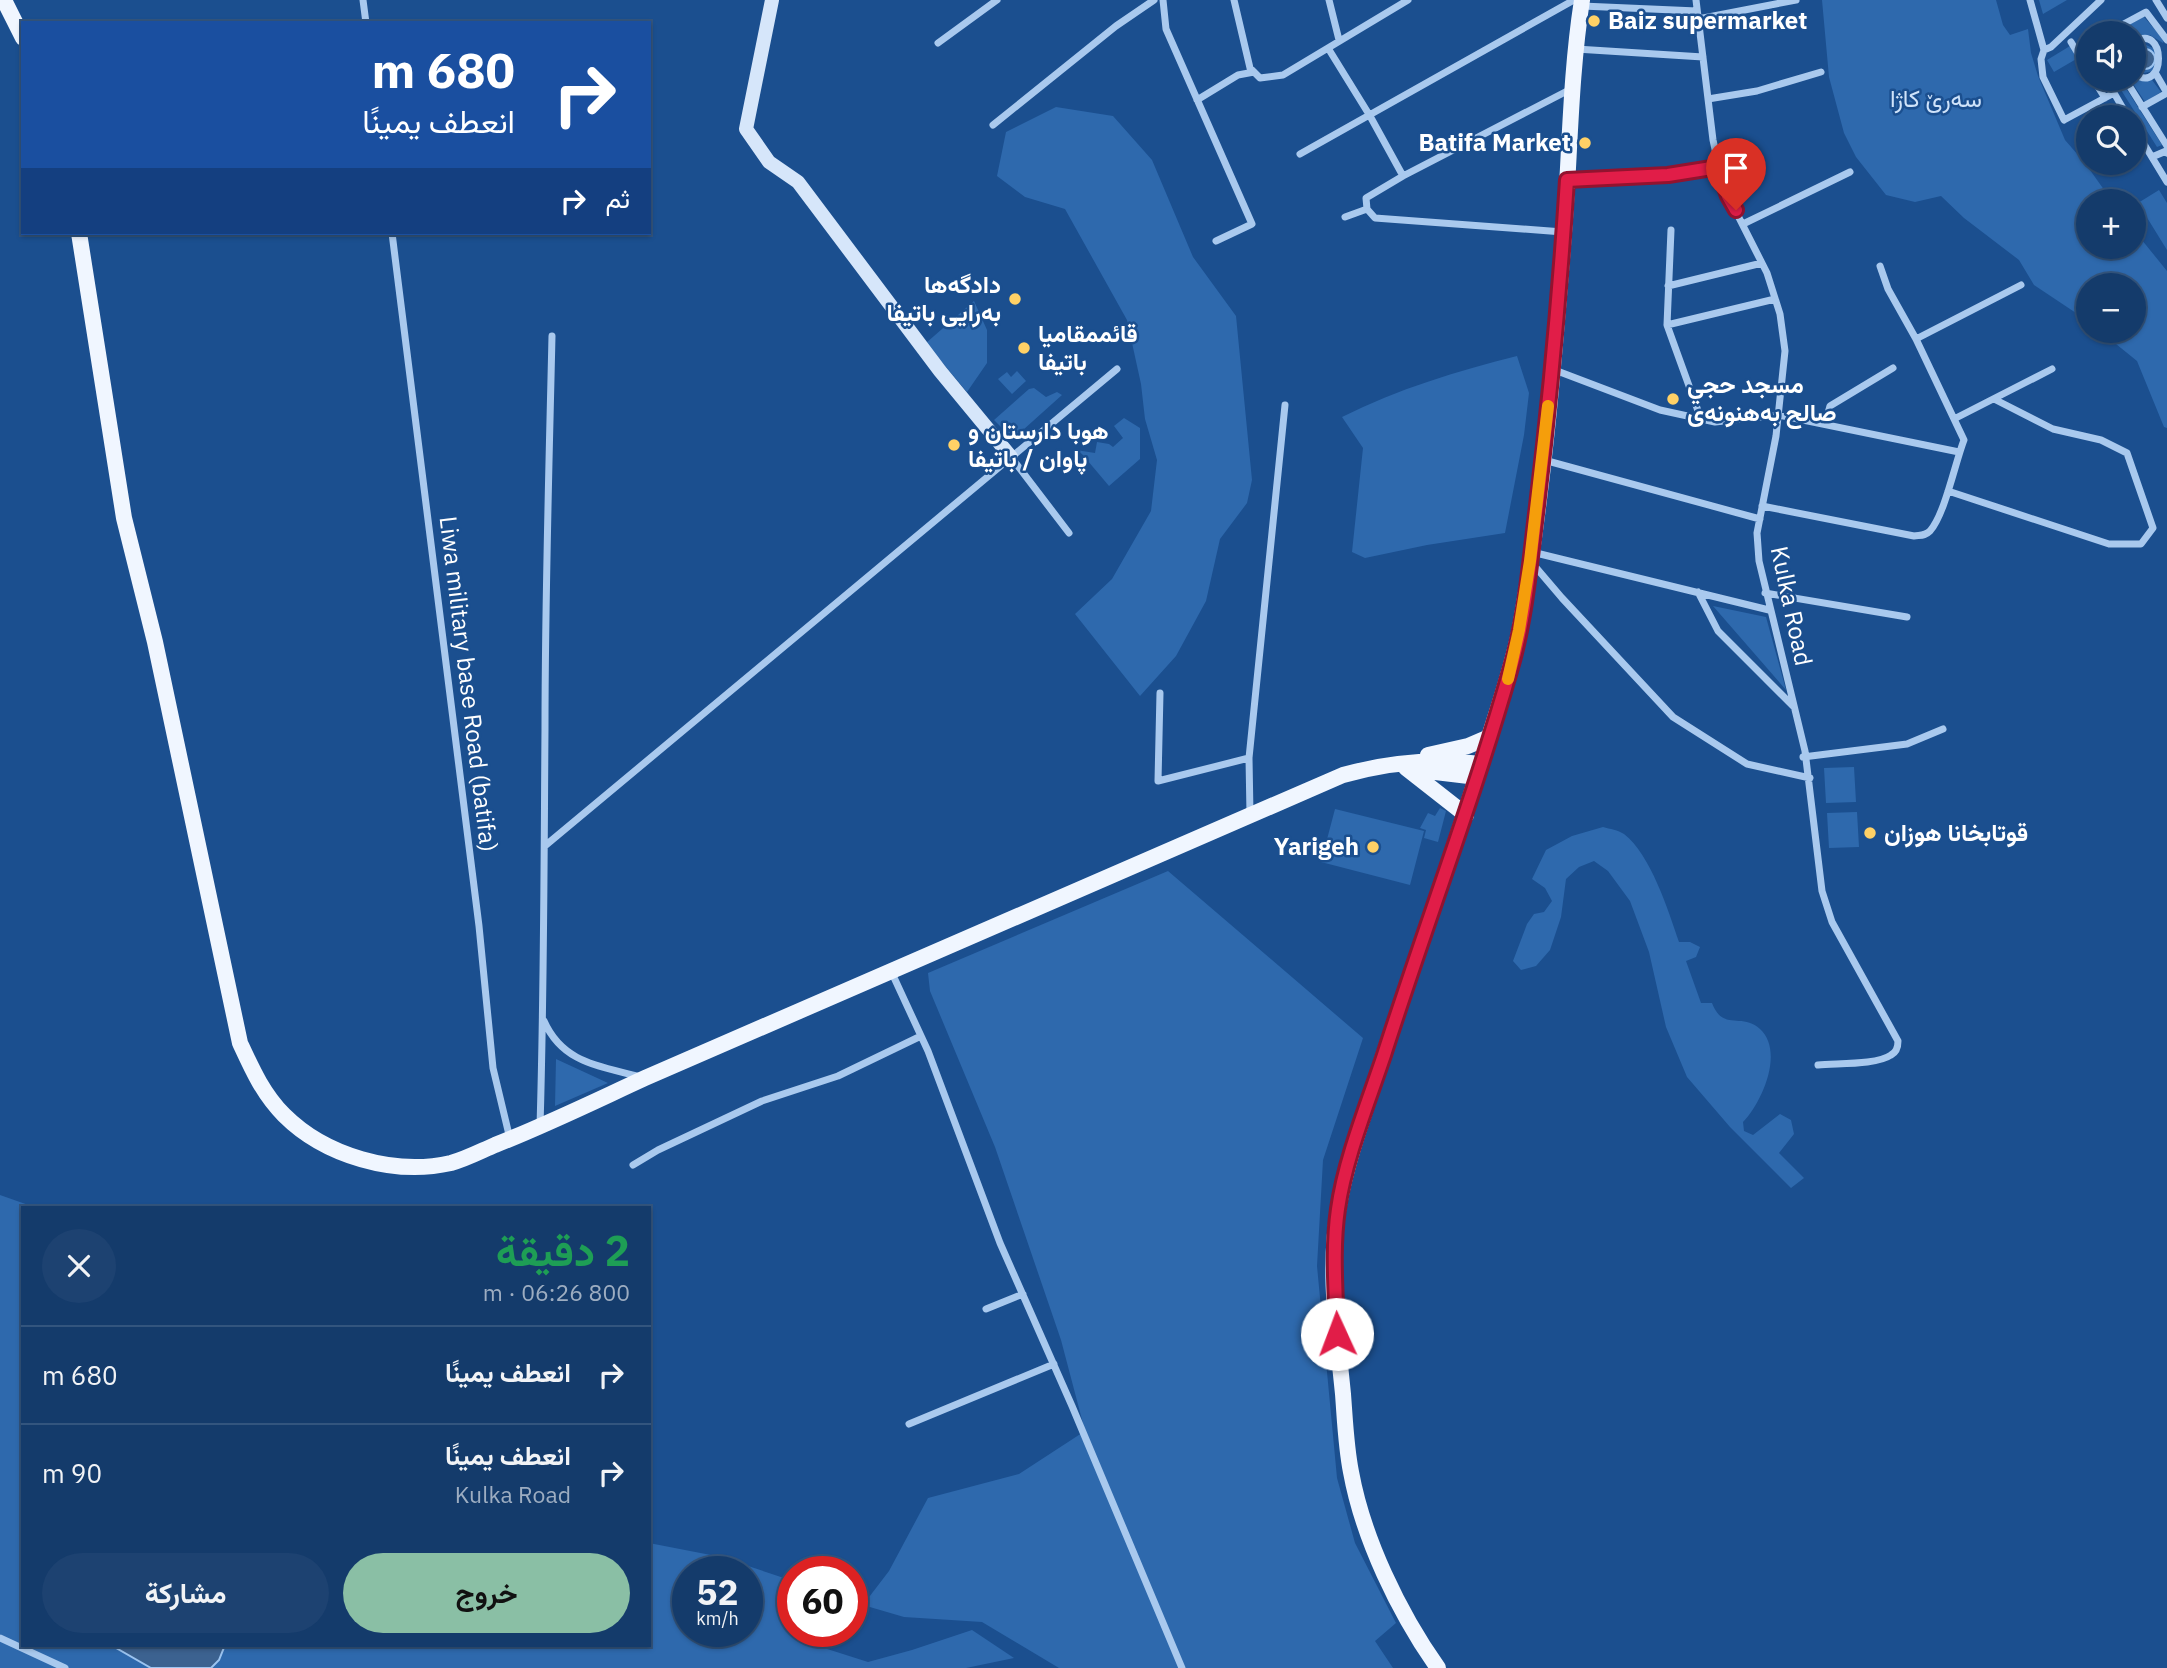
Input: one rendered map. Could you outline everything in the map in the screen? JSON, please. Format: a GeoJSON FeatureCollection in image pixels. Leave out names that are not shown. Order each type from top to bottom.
{"type":"FeatureCollection","features":[{"type":"Feature","properties":{"kind":"main road"},"geometry":{"type":"LineString","coordinates":[[4,0],[21,34]]}},
{"type":"Feature","properties":{"kind":"main road"},"geometry":{"type":"LineString","coordinates":[[1438,1668],[1391,1585],[1366,1527],[1350,1471],[1337,1334],[1335,1239],[1338,1206],[1364,1117],[1466,815],[1511,668],[1531,556],[1543,460],[1564,232],[1579,2]]}},
{"type":"Feature","properties":{"kind":"main road"},"geometry":{"type":"LineString","coordinates":[[79,235],[124,518],[155,642],[240,1043],[257,1080],[284,1115],[321,1144],[360,1158],[405,1168],[451,1163],[540,1127],[645,1078],[1343,775],[1374,766],[1479,771]]}},
{"type":"Feature","properties":{"kind":"main road"},"geometry":{"type":"LineString","coordinates":[[1404,766],[1407,760],[1468,746],[1489,737]]}},
{"type":"Feature","properties":{"kind":"main road"},"geometry":{"type":"LineString","coordinates":[[1404,766],[1466,815]]}},
{"type":"Feature","properties":{"kind":"street"},"geometry":{"type":"LineString","coordinates":[[363,0],[366,21]]}},
{"type":"Feature","properties":{"kind":"street"},"geometry":{"type":"LineString","coordinates":[[772,0],[746,129],[769,162],[798,182],[940,371],[1069,533]]}},
{"type":"Feature","properties":{"kind":"street"},"geometry":{"type":"LineString","coordinates":[[938,43],[997,0]]}},
{"type":"Feature","properties":{"kind":"street"},"geometry":{"type":"LineString","coordinates":[[993,125],[1116,26],[1154,0]]}},
{"type":"Feature","properties":{"kind":"street"},"geometry":{"type":"LineString","coordinates":[[1163,0],[1166,29],[1252,224],[1216,241]]}},
{"type":"Feature","properties":{"kind":"street"},"geometry":{"type":"LineString","coordinates":[[1234,0],[1250,68],[1260,78],[1283,75],[1408,0]]}},
{"type":"Feature","properties":{"kind":"street"},"geometry":{"type":"LineString","coordinates":[[1329,0],[1339,40]]}},
{"type":"Feature","properties":{"kind":"street","name":"Kulka Road"},"geometry":{"type":"LineString","coordinates":[[1696,0],[1718,167],[1728,196],[1762,263],[1780,314],[1785,351],[1778,415],[1757,533],[1759,561],[1810,778],[1822,891],[1832,922],[1898,1041],[1898,1048],[1893,1055],[1879,1059],[1818,1065]]}},
{"type":"Feature","properties":{"kind":"street"},"geometry":{"type":"LineString","coordinates":[[1300,154],[1579,2],[1698,15],[1796,0]]}},
{"type":"Feature","properties":{"kind":"street"},"geometry":{"type":"LineString","coordinates":[[2030,0],[2044,50],[2041,59],[2043,77],[2064,120],[2114,93],[2121,105]]}},
{"type":"Feature","properties":{"kind":"street"},"geometry":{"type":"LineString","coordinates":[[2044,50],[2051,47],[2101,0]]}},
{"type":"Feature","properties":{"kind":"street"},"geometry":{"type":"LineString","coordinates":[[2156,0],[2167,18]]}},
{"type":"Feature","properties":{"kind":"street"},"geometry":{"type":"LineString","coordinates":[[2130,21],[2146,12],[2165,45],[2164,64],[2156,74],[2146,77]]}},
{"type":"Feature","properties":{"kind":"street"},"geometry":{"type":"LineString","coordinates":[[2146,39],[2165,45]]}},
{"type":"Feature","properties":{"kind":"street"},"geometry":{"type":"LineString","coordinates":[[2071,43],[2076,51]]}},
{"type":"Feature","properties":{"kind":"street"},"geometry":{"type":"LineString","coordinates":[[1328,48],[1404,176]]}},
{"type":"Feature","properties":{"kind":"street"},"geometry":{"type":"LineString","coordinates":[[1576,49],[1703,57]]}},
{"type":"Feature","properties":{"kind":"street"},"geometry":{"type":"LineString","coordinates":[[1197,100],[1238,75],[1254,72]]}},
{"type":"Feature","properties":{"kind":"street"},"geometry":{"type":"LineString","coordinates":[[1708,99],[1757,91],[1821,72]]}},
{"type":"Feature","properties":{"kind":"street"},"geometry":{"type":"LineString","coordinates":[[2146,105],[2167,93],[2156,74]]}},
{"type":"Feature","properties":{"kind":"street"},"geometry":{"type":"LineString","coordinates":[[1564,232],[1375,218],[1367,209],[1366,198],[1573,88]]}},
{"type":"Feature","properties":{"kind":"street"},"geometry":{"type":"LineString","coordinates":[[2101,91],[2105,98]]}},
{"type":"Feature","properties":{"kind":"street"},"geometry":{"type":"LineString","coordinates":[[2146,114],[2167,150],[2152,157]]}},
{"type":"Feature","properties":{"kind":"street"},"geometry":{"type":"LineString","coordinates":[[2146,147],[2167,182]]}},
{"type":"Feature","properties":{"kind":"street"},"geometry":{"type":"LineString","coordinates":[[1567,180],[1668,175],[1718,167]]}},
{"type":"Feature","properties":{"kind":"street"},"geometry":{"type":"LineString","coordinates":[[1743,224],[1850,172]]}},
{"type":"Feature","properties":{"kind":"street"},"geometry":{"type":"LineString","coordinates":[[1345,217],[1367,209]]}},
{"type":"Feature","properties":{"kind":"street"},"geometry":{"type":"LineString","coordinates":[[1671,230],[1667,325],[1702,419]]}},
{"type":"Feature","properties":{"kind":"street","name":"Liwa military base Road (batifa)"},"geometry":{"type":"LineString","coordinates":[[392,235],[477,913],[492,1059],[510,1139]]}},
{"type":"Feature","properties":{"kind":"street"},"geometry":{"type":"LineString","coordinates":[[1668,286],[1762,263]]}},
{"type":"Feature","properties":{"kind":"street"},"geometry":{"type":"LineString","coordinates":[[1762,506],[1914,536],[1924,535],[1931,529],[1948,491],[1964,440],[1916,339],[1888,289],[1880,266]]}},
{"type":"Feature","properties":{"kind":"street"},"geometry":{"type":"LineString","coordinates":[[1916,339],[2021,285]]}},
{"type":"Feature","properties":{"kind":"street"},"geometry":{"type":"LineString","coordinates":[[1667,325],[1775,299]]}},
{"type":"Feature","properties":{"kind":"street"},"geometry":{"type":"LineString","coordinates":[[540,1127],[552,336]]}},
{"type":"Feature","properties":{"kind":"street"},"geometry":{"type":"LineString","coordinates":[[1825,424],[1830,406],[1894,368]]}},
{"type":"Feature","properties":{"kind":"street"},"geometry":{"type":"LineString","coordinates":[[546,845],[1117,369]]}},
{"type":"Feature","properties":{"kind":"street"},"geometry":{"type":"LineString","coordinates":[[1552,369],[1660,410],[1715,422],[1778,415],[1959,452]]}},
{"type":"Feature","properties":{"kind":"street"},"geometry":{"type":"LineString","coordinates":[[1954,419],[2052,369]]}},
{"type":"Feature","properties":{"kind":"street"},"geometry":{"type":"LineString","coordinates":[[1948,491],[2109,544],[2141,544],[2152,528],[2127,453],[2101,440],[2053,429],[1994,399]]}},
{"type":"Feature","properties":{"kind":"street"},"geometry":{"type":"LineString","coordinates":[[1250,814],[1249,758],[1285,405]]}},
{"type":"Feature","properties":{"kind":"street"},"geometry":{"type":"LineString","coordinates":[[1543,460],[1760,519]]}},
{"type":"Feature","properties":{"kind":"street"},"geometry":{"type":"LineString","coordinates":[[1531,556],[1769,610]]}},
{"type":"Feature","properties":{"kind":"street"},"geometry":{"type":"LineString","coordinates":[[1531,556],[1562,598],[1673,717],[1747,764],[1810,778]]}},
{"type":"Feature","properties":{"kind":"street"},"geometry":{"type":"LineString","coordinates":[[1698,592],[1718,631],[1794,706]]}},
{"type":"Feature","properties":{"kind":"street"},"geometry":{"type":"LineString","coordinates":[[1766,593],[1907,617]]}},
{"type":"Feature","properties":{"kind":"street"},"geometry":{"type":"LineString","coordinates":[[1160,693],[1158,781],[1249,758]]}},
{"type":"Feature","properties":{"kind":"street"},"geometry":{"type":"LineString","coordinates":[[1804,757],[1907,744],[1942,729]]}},
{"type":"Feature","properties":{"kind":"street"},"geometry":{"type":"LineString","coordinates":[[891,971],[921,1036],[1000,1243],[1182,1668]]}},
{"type":"Feature","properties":{"kind":"street"},"geometry":{"type":"LineString","coordinates":[[543,1019],[550,1035],[561,1048],[575,1058],[645,1078]]}},
{"type":"Feature","properties":{"kind":"street"},"geometry":{"type":"LineString","coordinates":[[633,1165],[762,1101],[838,1076],[921,1036]]}},
{"type":"Feature","properties":{"kind":"street"},"geometry":{"type":"LineString","coordinates":[[986,1309],[1023,1294]]}},
{"type":"Feature","properties":{"kind":"street"},"geometry":{"type":"LineString","coordinates":[[909,1424],[1054,1364]]}},
{"type":"Feature","properties":{"kind":"street"},"geometry":{"type":"LineString","coordinates":[[0,1638],[65,1668]]}},
{"type":"Feature","properties":{"kind":"green space","name":"سەرێ کاژا"},"geometry":{"type":"Polygon","coordinates":[[[1822,0],[1996,0],[2003,25],[2010,35],[2028,29],[2038,76],[2065,140],[2076,153],[2076,175],[2094,175],[2103,189],[2076,189],[2076,259],[2146,259],[2146,245],[2167,271],[2167,428],[2164,427],[2137,361],[2115,343],[2146,343],[2146,273],[2076,273],[2076,313],[2034,285],[2019,260],[1964,218],[1941,196],[1915,202],[1886,195],[1856,157],[1844,133],[1829,77],[1822,0]]]}},
{"type":"Feature","properties":{"kind":"green space"},"geometry":{"type":"Polygon","coordinates":[[[2039,0],[2067,0],[2043,14],[2039,0]]]}},
{"type":"Feature","properties":{"kind":"green space"},"geometry":{"type":"Polygon","coordinates":[[[2144,17],[2164,40],[2163,43],[2146,35],[2146,21],[2136,21],[2144,17]]]}},
{"type":"Feature","properties":{"kind":"green space"},"geometry":{"type":"Polygon","coordinates":[[[2146,45],[2157,50],[2153,71],[2146,73],[2146,45]]]}},
{"type":"Feature","properties":{"kind":"green space"},"geometry":{"type":"Polygon","coordinates":[[[2070,46],[2076,55],[2076,59],[2054,72],[2047,60],[2070,46]]]}},
{"type":"Feature","properties":{"kind":"green space"},"geometry":{"type":"Polygon","coordinates":[[[2146,79],[2152,80],[2161,92],[2145,102],[2138,91],[2146,91],[2146,79]]]}},
{"type":"Feature","properties":{"kind":"green space"},"geometry":{"type":"Polygon","coordinates":[[[2122,91],[2128,91],[2137,105],[2131,105],[2122,91]]]}},
{"type":"Feature","properties":{"kind":"green space"},"geometry":{"type":"Polygon","coordinates":[[[1056,107],[1113,116],[1152,160],[1193,257],[1236,316],[1252,480],[1247,503],[1220,539],[1206,601],[1176,656],[1140,696],[1075,614],[1112,579],[1151,511],[1157,460],[1145,419],[1141,384],[1127,320],[1065,209],[1025,197],[997,176],[1006,132],[1056,107]]]}},
{"type":"Feature","properties":{"kind":"green space"},"geometry":{"type":"Polygon","coordinates":[[[2146,120],[2162,145],[2157,147],[2146,130],[2146,120]]]}},
{"type":"Feature","properties":{"kind":"green space"},"geometry":{"type":"Polygon","coordinates":[[[2159,190],[2167,203],[2167,250],[2146,216],[2146,198],[2159,190]]]}},
{"type":"Feature","properties":{"kind":"green space"},"geometry":{"type":"Polygon","coordinates":[[[974,301],[987,330],[987,363],[967,392],[926,343],[974,301]]]}},
{"type":"Feature","properties":{"kind":"green space"},"geometry":{"type":"Polygon","coordinates":[[[1517,356],[1529,393],[1524,435],[1505,533],[1365,558],[1352,552],[1363,448],[1342,417],[1428,382],[1517,356]]]}},
{"type":"Feature","properties":{"kind":"green space"},"geometry":{"type":"Polygon","coordinates":[[[1017,371],[1026,381],[1012,394],[998,379],[1007,372],[1011,377],[1017,371]]]}},
{"type":"Feature","properties":{"kind":"green space"},"geometry":{"type":"Polygon","coordinates":[[[1034,388],[1046,397],[1057,392],[1062,395],[1013,439],[994,420],[1029,389],[1034,388]]]}},
{"type":"Feature","properties":{"kind":"green space"},"geometry":{"type":"Polygon","coordinates":[[[1124,418],[1140,428],[1140,459],[1109,486],[1076,450],[1095,453],[1097,442],[1113,447],[1123,438],[1114,426],[1124,418]]]}},
{"type":"Feature","properties":{"kind":"green space"},"geometry":{"type":"Polygon","coordinates":[[[1713,606],[1766,617],[1786,690],[1713,606]]]}},
{"type":"Feature","properties":{"kind":"green space"},"geometry":{"type":"Polygon","coordinates":[[[1854,767],[1856,802],[1826,803],[1824,768],[1854,767]]]}},
{"type":"Feature","properties":{"kind":"green space"},"geometry":{"type":"Polygon","coordinates":[[[1440,808],[1446,811],[1438,842],[1424,838],[1426,830],[1420,828],[1428,813],[1435,816],[1440,808]]]}},
{"type":"Feature","properties":{"kind":"green space","name":"Yarigeh"},"geometry":{"type":"Polygon","coordinates":[[[1335,809],[1424,831],[1410,885],[1321,862],[1335,809]]]}},
{"type":"Feature","properties":{"kind":"green space"},"geometry":{"type":"Polygon","coordinates":[[[1857,812],[1859,847],[1829,848],[1827,813],[1857,812]]]}},
{"type":"Feature","properties":{"kind":"green space"},"geometry":{"type":"Polygon","coordinates":[[[1603,827],[1624,834],[1634,843],[1658,884],[1679,942],[1690,942],[1700,947],[1696,957],[1686,961],[1701,1003],[1712,1003],[1722,1017],[1753,1024],[1767,1039],[1770,1051],[1768,1077],[1757,1103],[1743,1122],[1744,1131],[1753,1135],[1780,1114],[1791,1120],[1794,1134],[1779,1153],[1804,1178],[1791,1188],[1730,1127],[1687,1077],[1666,1027],[1649,952],[1630,901],[1608,871],[1594,861],[1579,867],[1566,879],[1561,917],[1550,950],[1536,966],[1521,970],[1513,961],[1527,924],[1534,914],[1544,912],[1552,901],[1545,888],[1532,879],[1546,850],[1572,836],[1603,827]]]}},
{"type":"Feature","properties":{"kind":"green space"},"geometry":{"type":"Polygon","coordinates":[[[1168,871],[1363,1038],[1323,1160],[1317,1266],[1337,1478],[1355,1543],[1396,1623],[1375,1641],[1393,1668],[1059,1668],[982,1622],[904,1617],[868,1606],[868,1598],[889,1571],[928,1498],[1019,1474],[1085,1431],[1061,1340],[995,1147],[930,991],[928,973],[1168,871]]]}},
{"type":"Feature","properties":{"kind":"green space"},"geometry":{"type":"Polygon","coordinates":[[[556,1059],[608,1083],[555,1106],[556,1059]]]}},
{"type":"Feature","properties":{"kind":"green space"},"geometry":{"type":"Polygon","coordinates":[[[0,1195],[31,1206],[21,1206],[21,1647],[651,1647],[651,1543],[716,1556],[672,1556],[672,1647],[763,1647],[763,1571],[777,1576],[777,1647],[821,1647],[868,1662],[972,1630],[1014,1658],[966,1668],[0,1668],[0,1195]]]}},
{"type":"Feature","properties":{"kind":"shaded area"},"geometry":{"type":"Polygon","coordinates":[[[2146,49],[2154,55],[2154,63],[2146,69],[2146,49]]]}},
{"type":"Feature","properties":{"kind":"shaded area"},"geometry":{"type":"Polygon","coordinates":[[[114,1647],[224,1647],[219,1660],[211,1668],[151,1668],[114,1647]]]}},
{"type":"Feature","properties":{"kind":"slow traffic"},"geometry":{"type":"LineString","coordinates":[[1508,679],[1530,561],[1548,406]]}},
{"type":"Feature","properties":{"kind":"place","name":"Baiz supermarket"},"geometry":{"type":"Point","coordinates":[1594,21]}},
{"type":"Feature","properties":{"kind":"place","name":"Batifa Market"},"geometry":{"type":"Point","coordinates":[1585,143]}},
{"type":"Feature","properties":{"kind":"place","name":"دادگه‌ها به‌رايى باتيفا"},"geometry":{"type":"Point","coordinates":[1015,299]}},
{"type":"Feature","properties":{"kind":"place","name":"قائممقاميا باتيفا"},"geometry":{"type":"Point","coordinates":[1024,348]}},
{"type":"Feature","properties":{"kind":"place","name":"مسجد حجي صالح بەھنونەی"},"geometry":{"type":"Point","coordinates":[1673,399]}},
{"type":"Feature","properties":{"kind":"place","name":"هوبا دارستان و پاوان / باتيفا"},"geometry":{"type":"Point","coordinates":[954,445]}},
{"type":"Feature","properties":{"kind":"place","name":"قوتابخانا هوزان"},"geometry":{"type":"Point","coordinates":[1870,833]}},
{"type":"Feature","properties":{"kind":"place","name":"Yarigeh"},"geometry":{"type":"Point","coordinates":[1373,847]}},
{"type":"Feature","properties":{"kind":"route"},"geometry":{"type":"LineString","coordinates":[[1337,1334],[1335,1239],[1338,1206],[1346,1175],[1398,1010],[1466,815],[1511,668],[1519,630],[1548,410],[1567,180],[1668,175],[1718,167],[1736,210]]}}]}
